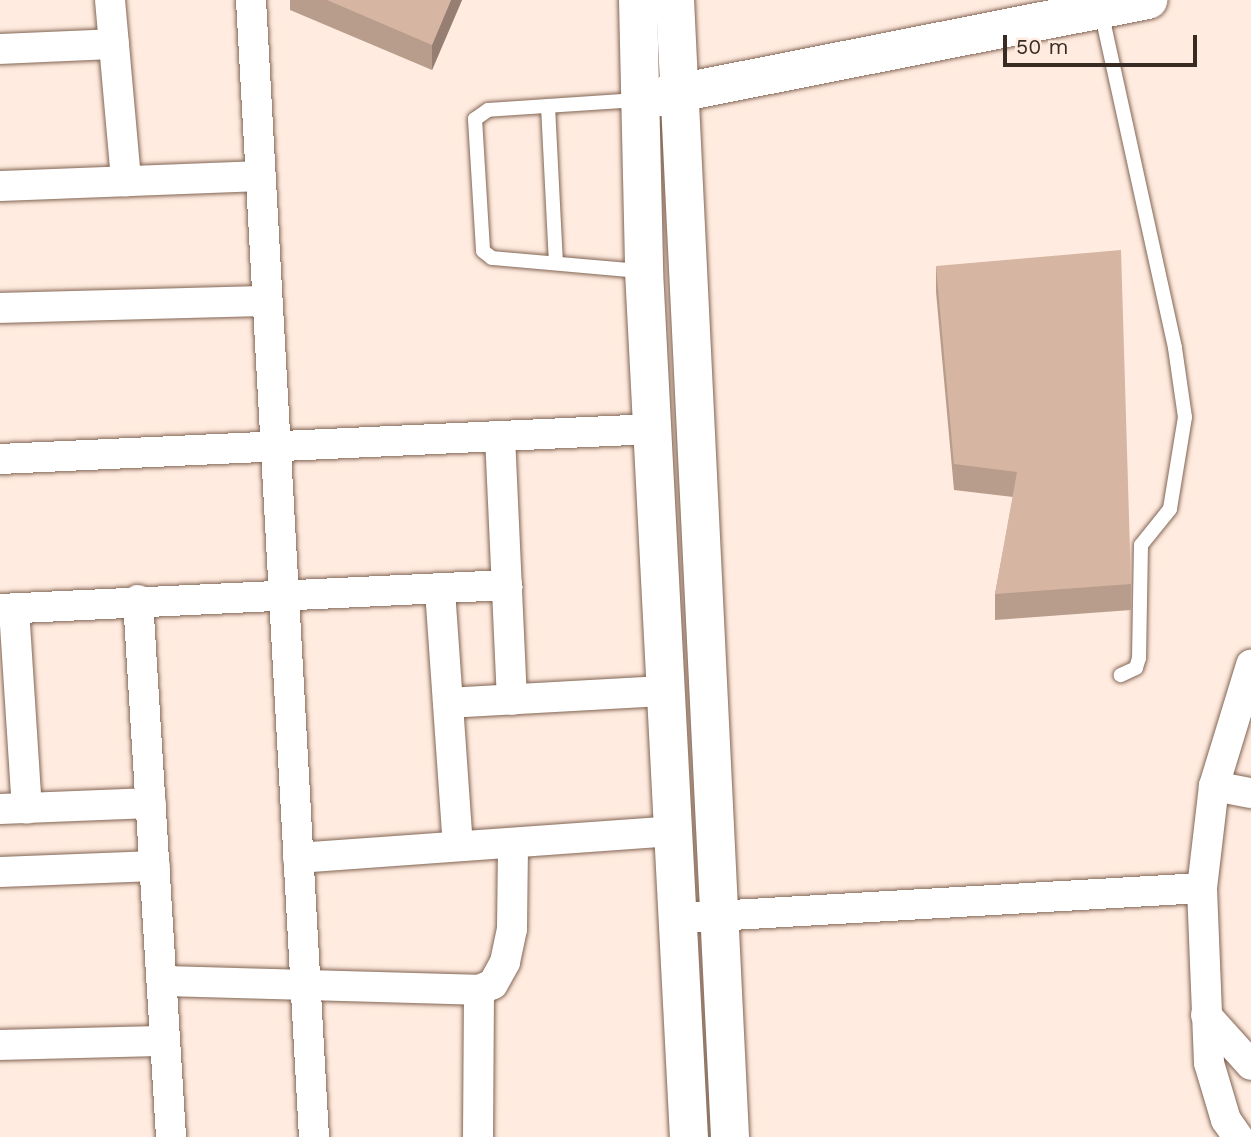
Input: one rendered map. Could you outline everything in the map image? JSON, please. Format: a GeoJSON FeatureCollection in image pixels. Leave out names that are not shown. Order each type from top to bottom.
{"type":"FeatureCollection","features":[{"type":"Feature","properties":{"kind":"main road"},"geometry":{"type":"LineString","coordinates":[[638,0],[660,96],[692,370],[730,1137]]}},
{"type":"Feature","properties":{"kind":"main road"},"geometry":{"type":"LineString","coordinates":[[675,0],[660,96],[644,271],[676,831],[689,1137]]}},
{"type":"Feature","properties":{"kind":"main road"},"geometry":{"type":"LineString","coordinates":[[660,96],[1149,0]]}},
{"type":"Feature","properties":{"kind":"main road"},"geometry":{"type":"LineString","coordinates":[[651,374],[692,370]]}},
{"type":"Feature","properties":{"kind":"main road"},"geometry":{"type":"LineString","coordinates":[[658,504],[697,501]]}},
{"type":"Feature","properties":{"kind":"street"},"geometry":{"type":"LineString","coordinates":[[110,0],[126,181]]}},
{"type":"Feature","properties":{"kind":"street"},"geometry":{"type":"LineString","coordinates":[[251,0],[314,1137]]}},
{"type":"Feature","properties":{"kind":"street"},"geometry":{"type":"LineString","coordinates":[[0,48],[114,44]]}},
{"type":"Feature","properties":{"kind":"street"},"geometry":{"type":"LineString","coordinates":[[0,186],[260,176]]}},
{"type":"Feature","properties":{"kind":"street"},"geometry":{"type":"LineString","coordinates":[[0,308],[267,301]]}},
{"type":"Feature","properties":{"kind":"street"},"geometry":{"type":"LineString","coordinates":[[0,459],[654,429]]}},
{"type":"Feature","properties":{"kind":"street"},"geometry":{"type":"LineString","coordinates":[[500,436],[512,700]]}},
{"type":"Feature","properties":{"kind":"street"},"geometry":{"type":"LineString","coordinates":[[151,803],[13,809],[7,609],[138,600],[440,590],[507,585]]}},
{"type":"Feature","properties":{"kind":"street"},"geometry":{"type":"LineString","coordinates":[[440,590],[458,845]]}},
{"type":"Feature","properties":{"kind":"street"},"geometry":{"type":"LineString","coordinates":[[138,600],[171,1137]]}},
{"type":"Feature","properties":{"kind":"street"},"geometry":{"type":"LineString","coordinates":[[1238,1137],[1226,1120],[1209,1063],[1202,888],[1214,786],[1251,665]]}},
{"type":"Feature","properties":{"kind":"street"},"geometry":{"type":"LineString","coordinates":[[448,703],[666,691]]}},
{"type":"Feature","properties":{"kind":"street"},"geometry":{"type":"LineString","coordinates":[[1214,786],[1251,793]]}},
{"type":"Feature","properties":{"kind":"street"},"geometry":{"type":"LineString","coordinates":[[298,858],[458,845],[513,845],[676,831]]}},
{"type":"Feature","properties":{"kind":"street"},"geometry":{"type":"LineString","coordinates":[[162,981],[479,990],[493,984],[505,962],[512,929],[513,845]]}},
{"type":"Feature","properties":{"kind":"street"},"geometry":{"type":"LineString","coordinates":[[0,872],[155,866]]}},
{"type":"Feature","properties":{"kind":"street"},"geometry":{"type":"LineString","coordinates":[[680,918],[1202,888]]}},
{"type":"Feature","properties":{"kind":"street"},"geometry":{"type":"LineString","coordinates":[[478,1137],[479,990]]}},
{"type":"Feature","properties":{"kind":"street"},"geometry":{"type":"LineString","coordinates":[[1206,1015],[1251,1065]]}},
{"type":"Feature","properties":{"kind":"street"},"geometry":{"type":"LineString","coordinates":[[0,1045],[165,1041]]}},
{"type":"Feature","properties":{"kind":"lane"},"geometry":{"type":"LineString","coordinates":[[1101,10],[1175,348],[1185,417],[1170,509],[1141,545],[1139,658],[1136,668],[1121,675]]}},
{"type":"Feature","properties":{"kind":"lane"},"geometry":{"type":"LineString","coordinates":[[644,271],[492,258],[480,242],[475,119],[488,110],[660,96]]}},
{"type":"Feature","properties":{"kind":"lane"},"geometry":{"type":"LineString","coordinates":[[548,106],[556,264]]}},
{"type":"Feature","properties":{"kind":"building"},"geometry":{"type":"Polygon","coordinates":[[[327,0],[451,0],[432,45],[327,0]]]}},
{"type":"Feature","properties":{"kind":"building"},"geometry":{"type":"Polygon","coordinates":[[[1121,250],[1131,584],[995,594],[1017,472],[954,464],[936,266],[1121,250]]]}}]}
